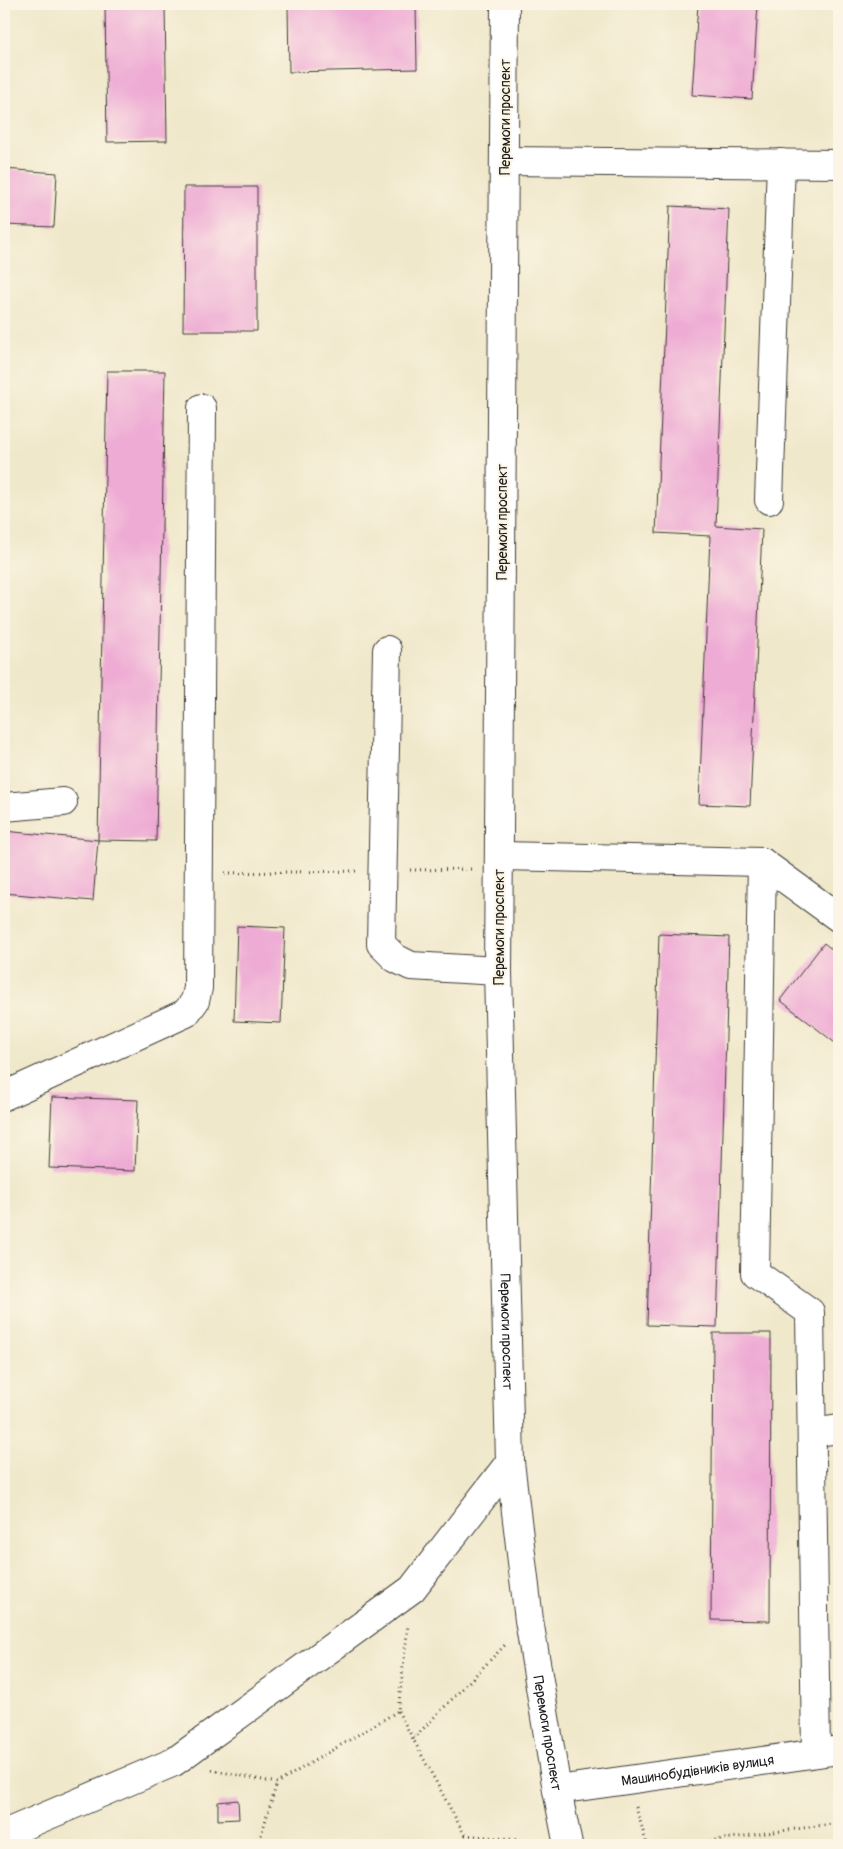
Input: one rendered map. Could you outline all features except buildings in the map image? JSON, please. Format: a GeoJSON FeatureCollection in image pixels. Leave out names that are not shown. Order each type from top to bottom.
{"type":"FeatureCollection","features":[{"type":"Feature","properties":{"kind":"street","name":"Перемоги проспект"},"geometry":{"type":"LineString","coordinates":[[505,4],[498,971],[510,1462],[529,1620],[568,1845]]}},
{"type":"Feature","properties":{"kind":"street"},"geometry":{"type":"LineString","coordinates":[[504,161],[839,164]]}},
{"type":"Feature","properties":{"kind":"street"},"geometry":{"type":"LineString","coordinates":[[769,500],[781,163]]}},
{"type":"Feature","properties":{"kind":"street"},"geometry":{"type":"LineString","coordinates":[[4,1096],[186,1013],[195,1001],[198,988],[202,408]]}},
{"type":"Feature","properties":{"kind":"street"},"geometry":{"type":"LineString","coordinates":[[387,650],[381,944],[394,958],[411,966],[498,971]]}},
{"type":"Feature","properties":{"kind":"street"},"geometry":{"type":"LineString","coordinates":[[4,807],[64,802]]}},
{"type":"Feature","properties":{"kind":"street"},"geometry":{"type":"LineString","coordinates":[[499,862],[762,862],[839,918]]}},
{"type":"Feature","properties":{"kind":"street"},"geometry":{"type":"LineString","coordinates":[[762,862],[755,1273],[810,1312],[812,1433],[827,1751]]}},
{"type":"Feature","properties":{"kind":"street"},"geometry":{"type":"LineString","coordinates":[[812,1433],[839,1429]]}},
{"type":"Feature","properties":{"kind":"street"},"geometry":{"type":"LineString","coordinates":[[4,1834],[174,1762],[412,1589],[510,1462]]}},
{"type":"Feature","properties":{"kind":"street","name":"Машинобудівників вулиця"},"geometry":{"type":"LineString","coordinates":[[557,1790],[827,1751]]}},
{"type":"Feature","properties":{"kind":"street"},"geometry":{"type":"LineString","coordinates":[[4,1838],[25,1845]]}},
{"type":"Feature","properties":{"kind":"path"},"geometry":{"type":"LineString","coordinates":[[198,874],[383,870],[499,862]]}},
{"type":"Feature","properties":{"kind":"path"},"geometry":{"type":"LineString","coordinates":[[412,1589],[398,1710],[470,1845]]}},
{"type":"Feature","properties":{"kind":"path"},"geometry":{"type":"LineString","coordinates":[[413,1739],[529,1620]]}},
{"type":"Feature","properties":{"kind":"path"},"geometry":{"type":"LineString","coordinates":[[258,1845],[277,1783],[398,1710]]}},
{"type":"Feature","properties":{"kind":"path"},"geometry":{"type":"LineString","coordinates":[[174,1762],[277,1783]]}},
{"type":"Feature","properties":{"kind":"path"},"geometry":{"type":"LineString","coordinates":[[627,1780],[648,1845]]}},
{"type":"Feature","properties":{"kind":"path"},"geometry":{"type":"LineString","coordinates":[[680,1845],[839,1823]]}},
{"type":"Feature","properties":{"kind":"path"},"geometry":{"type":"LineString","coordinates":[[464,1835],[568,1845]]}}]}
